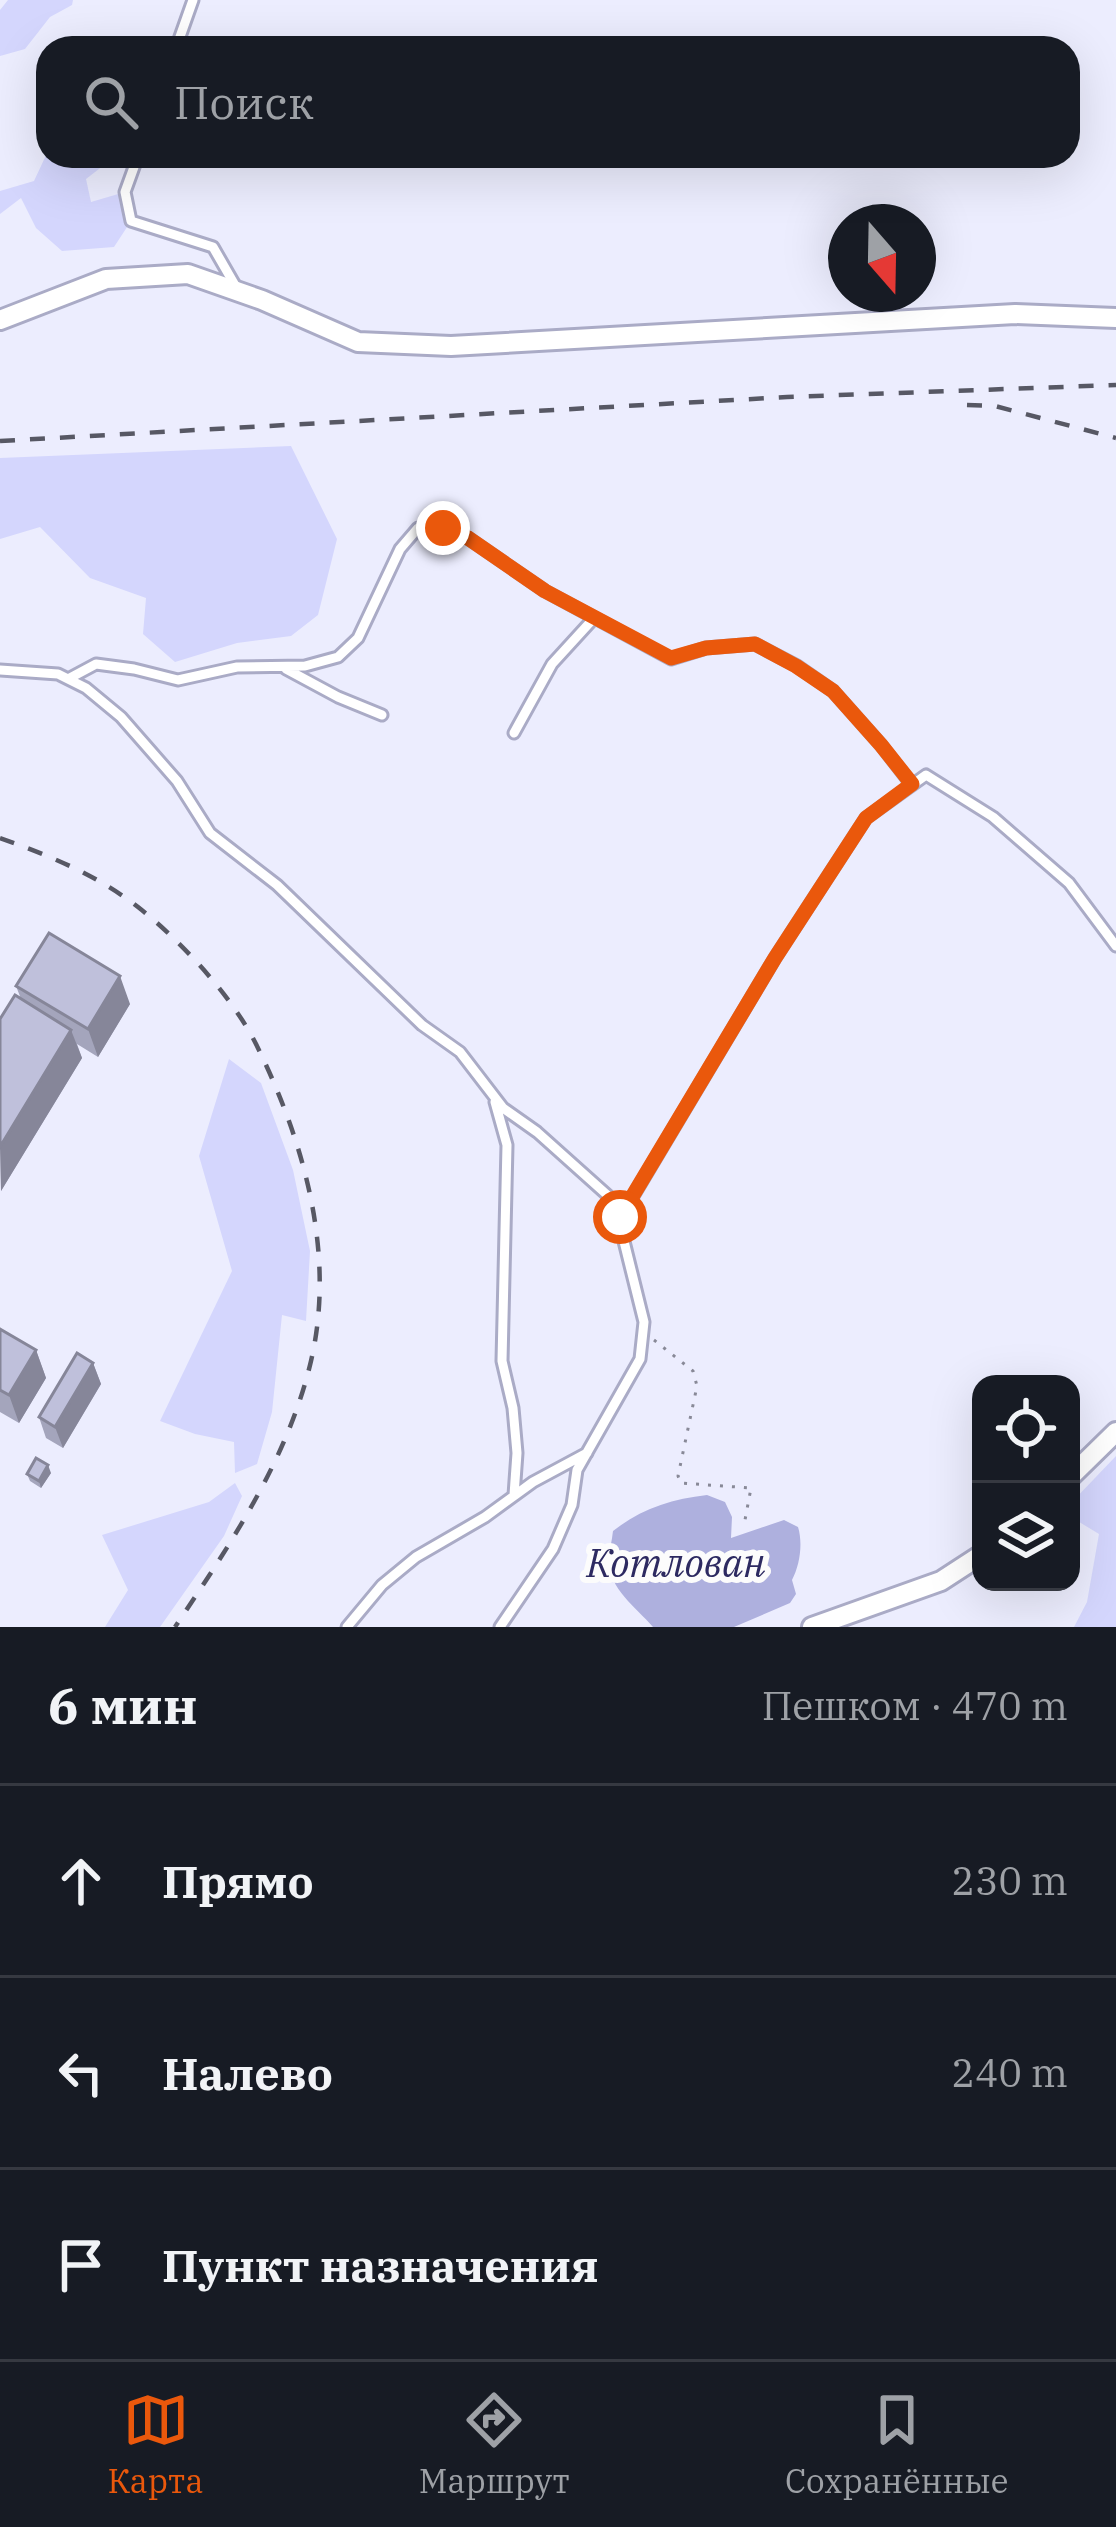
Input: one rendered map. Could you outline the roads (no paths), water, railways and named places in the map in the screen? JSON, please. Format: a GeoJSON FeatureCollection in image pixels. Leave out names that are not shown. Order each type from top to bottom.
{"type":"FeatureCollection","features":[{"type":"Feature","properties":{"kind":"street"},"geometry":{"type":"LineString","coordinates":[[0,320],[106,279],[188,274],[358,342],[451,346],[1015,314],[1116,318]]}},
{"type":"Feature","properties":{"kind":"street"},"geometry":{"type":"LineString","coordinates":[[1080,1467],[1116,1432]]}},
{"type":"Feature","properties":{"kind":"street"},"geometry":{"type":"LineString","coordinates":[[812,1627],[941,1581],[972,1561]]}},
{"type":"Feature","properties":{"kind":"lane"},"geometry":{"type":"LineString","coordinates":[[180,36],[193,0]]}},
{"type":"Feature","properties":{"kind":"lane"},"geometry":{"type":"LineString","coordinates":[[134,168],[125,192],[131,221],[213,247],[239,292]]}},
{"type":"Feature","properties":{"kind":"lane"},"geometry":{"type":"LineString","coordinates":[[68,679],[96,664],[178,680],[237,667],[305,666],[338,657],[358,638],[400,549],[418,529],[443,528],[468,538],[545,591],[671,658],[706,648],[755,644],[796,666],[833,691],[912,784]]}},
{"type":"Feature","properties":{"kind":"lane"},"geometry":{"type":"LineString","coordinates":[[514,734],[552,664],[594,618]]}},
{"type":"Feature","properties":{"kind":"lane"},"geometry":{"type":"LineString","coordinates":[[281,666],[382,715]]}},
{"type":"Feature","properties":{"kind":"lane"},"geometry":{"type":"LineString","coordinates":[[0,670],[58,674],[86,688],[121,717],[177,782],[210,833],[277,885],[422,1025],[460,1052],[503,1108],[614,1201],[644,1322],[640,1359],[577,1470],[572,1505],[553,1549],[500,1627]]}},
{"type":"Feature","properties":{"kind":"lane"},"geometry":{"type":"LineString","coordinates":[[620,1217],[775,958],[866,818],[926,775],[993,817],[1069,883],[1116,946]]}},
{"type":"Feature","properties":{"kind":"lane"},"geometry":{"type":"LineString","coordinates":[[492,1094],[507,1144],[502,1361],[513,1408],[514,1495]]}},
{"type":"Feature","properties":{"kind":"lane"},"geometry":{"type":"LineString","coordinates":[[347,1627],[382,1585],[416,1557],[533,1481],[587,1453]]}},
{"type":"Feature","properties":{"kind":"water","name":"Котлован"},"geometry":{"type":"Polygon","coordinates":[[[707,1495],[725,1502],[732,1517],[731,1538],[784,1520],[798,1527],[800,1554],[792,1580],[796,1594],[790,1603],[734,1627],[653,1627],[613,1580],[609,1561],[613,1531],[657,1506],[707,1495]]]}},
{"type":"Feature","properties":{"kind":"railway"},"geometry":{"type":"LineString","coordinates":[[0,441],[787,397],[1116,385]]}},
{"type":"Feature","properties":{"kind":"railway"},"geometry":{"type":"LineString","coordinates":[[967,405],[995,406],[1116,438]]}},
{"type":"Feature","properties":{"kind":"railway"},"geometry":{"type":"LineString","coordinates":[[0,838],[106,885],[154,920],[204,970],[256,1044],[288,1119],[311,1199],[320,1280],[318,1321],[301,1397],[255,1500],[175,1627]]}}]}
